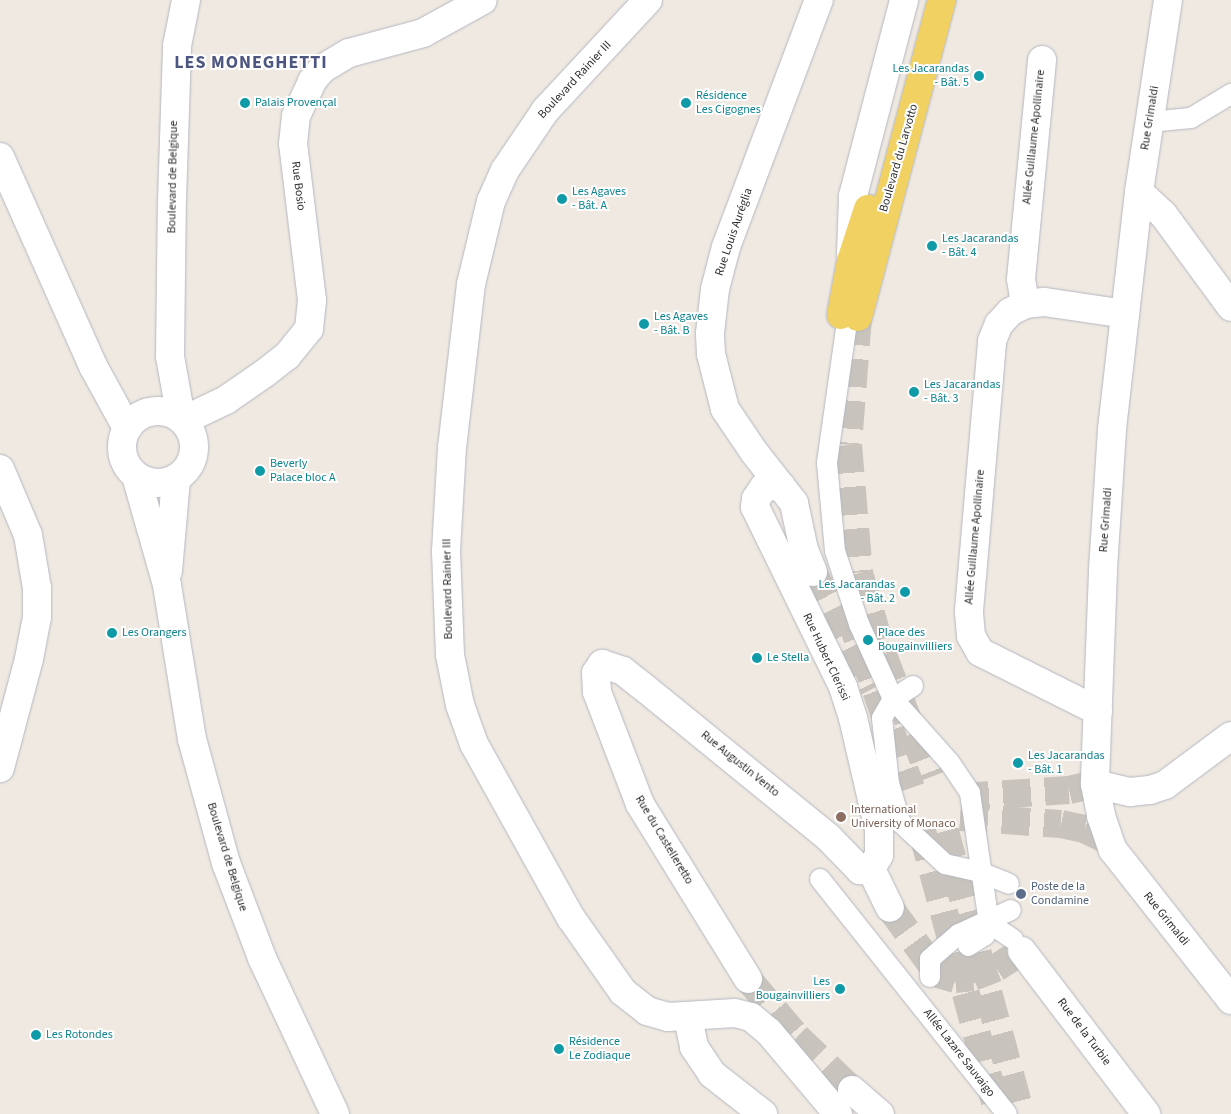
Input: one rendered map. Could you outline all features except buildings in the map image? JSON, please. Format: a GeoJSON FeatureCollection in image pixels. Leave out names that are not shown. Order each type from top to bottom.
{"type":"FeatureCollection","features":[{"type":"Feature","properties":{"kind":"main road","name":"Boulevard du Larvotto"},"geometry":{"type":"LineString","coordinates":[[848,320],[851,261],[926,0]]}},
{"type":"Feature","properties":{"kind":"main road","name":"Boulevard du Larvotto"},"geometry":{"type":"LineString","coordinates":[[848,320],[942,0]]}},
{"type":"Feature","properties":{"kind":"street","name":"Boulevard de Belgique"},"geometry":{"type":"LineString","coordinates":[[174,416],[170,356],[177,46],[186,0]]}},
{"type":"Feature","properties":{"kind":"street","name":"Rue Bosio"},"geometry":{"type":"LineString","coordinates":[[174,416],[226,400],[287,356],[309,328],[312,300],[293,144],[296,116],[312,80],[322,69],[349,53],[423,33],[483,0]]}},
{"type":"Feature","properties":{"kind":"street","name":"Boulevard Rainier III"},"geometry":{"type":"LineString","coordinates":[[648,0],[545,111],[505,170],[491,201],[471,284],[452,447],[446,551],[447,622],[450,655],[460,705],[474,744],[571,918],[622,992],[647,1011],[668,1017],[688,1018],[735,1013],[751,1017],[769,1032],[838,1114]]}},
{"type":"Feature","properties":{"kind":"street","name":"Rue Louis Auréglia"},"geometry":{"type":"LineString","coordinates":[[813,572],[804,550],[794,503],[725,409],[711,354],[711,311],[726,247],[819,0]]}},
{"type":"Feature","properties":{"kind":"street"},"geometry":{"type":"LineString","coordinates":[[851,261],[850,228],[853,196],[904,0]]}},
{"type":"Feature","properties":{"kind":"street","name":"Rue Grimaldi"},"geometry":{"type":"LineString","coordinates":[[1168,0],[1139,192],[1112,430],[1096,784],[1101,816],[1113,850],[1231,1000]]}},
{"type":"Feature","properties":{"kind":"street","name":"Allée Guillaume Apollinaire"},"geometry":{"type":"LineString","coordinates":[[1042,60],[1021,279],[1025,304],[1010,312],[992,341],[969,611],[971,636],[980,652],[998,663],[1098,711]]}},
{"type":"Feature","properties":{"kind":"street"},"geometry":{"type":"LineString","coordinates":[[1149,122],[1191,118],[1231,94]]}},
{"type":"Feature","properties":{"kind":"street"},"geometry":{"type":"LineString","coordinates":[[0,157],[93,366],[127,428]]}},
{"type":"Feature","properties":{"kind":"street"},"geometry":{"type":"LineString","coordinates":[[1139,192],[1163,214],[1231,307]]}},
{"type":"Feature","properties":{"kind":"street"},"geometry":{"type":"LineString","coordinates":[[1025,304],[1044,302],[1125,314]]}},
{"type":"Feature","properties":{"kind":"street"},"geometry":{"type":"LineString","coordinates":[[848,320],[827,463],[834,551],[859,624],[893,699],[950,763],[970,792],[980,872],[1009,930],[961,942],[930,959],[937,972],[911,992]]}},
{"type":"Feature","properties":{"kind":"street"},"geometry":{"type":"LineString","coordinates":[[139,416],[174,416],[193,435],[195,452],[192,463],[176,479],[156,483],[136,476],[122,454],[127,428],[139,416]]}},
{"type":"Feature","properties":{"kind":"street"},"geometry":{"type":"LineString","coordinates":[[0,469],[28,535],[36,588],[36,617],[29,659],[0,768]]}},
{"type":"Feature","properties":{"kind":"street","name":"Boulevard de Belgique"},"geometry":{"type":"LineString","coordinates":[[136,476],[167,585],[192,739],[230,877],[262,958],[336,1114]]}},
{"type":"Feature","properties":{"kind":"street","name":"Boulevard de Belgique"},"geometry":{"type":"LineString","coordinates":[[167,585],[176,479]]}},
{"type":"Feature","properties":{"kind":"street","name":"Rue Hubert Clerissi"},"geometry":{"type":"LineString","coordinates":[[781,486],[764,487],[758,493],[755,507],[758,517],[843,687],[879,830],[875,862]]}},
{"type":"Feature","properties":{"kind":"street","name":"Rue Augustin Vento"},"geometry":{"type":"LineString","coordinates":[[602,664],[623,671],[641,684],[830,838],[860,870],[875,862]]}},
{"type":"Feature","properties":{"kind":"street","name":"Rue du Castelleretto"},"geometry":{"type":"LineString","coordinates":[[602,664],[596,673],[597,692],[640,804],[748,979]]}},
{"type":"Feature","properties":{"kind":"street"},"geometry":{"type":"LineString","coordinates":[[913,686],[893,699],[882,718],[894,825],[945,864],[980,872],[1009,884]]}},
{"type":"Feature","properties":{"kind":"street"},"geometry":{"type":"LineString","coordinates":[[1096,784],[1130,792],[1150,790],[1165,785],[1231,736]]}},
{"type":"Feature","properties":{"kind":"street"},"geometry":{"type":"LineString","coordinates":[[875,862],[890,908]]}},
{"type":"Feature","properties":{"kind":"street","name":"Allée Lazare Sauvaigo"},"geometry":{"type":"LineString","coordinates":[[820,879],[1007,1114]]}},
{"type":"Feature","properties":{"kind":"street","name":"Rue de la Turbie"},"geometry":{"type":"LineString","coordinates":[[1009,930],[1146,1114]]}},
{"type":"Feature","properties":{"kind":"street"},"geometry":{"type":"LineString","coordinates":[[688,1018],[694,1047],[712,1074],[763,1114]]}},
{"type":"Feature","properties":{"kind":"street"},"geometry":{"type":"LineString","coordinates":[[852,1090],[880,1114]]}},
{"type":"Feature","properties":{"kind":"tunnel"},"geometry":{"type":"LineString","coordinates":[[858,317],[848,445],[859,573],[883,655],[930,777]]}},
{"type":"Feature","properties":{"kind":"tunnel"},"geometry":{"type":"LineString","coordinates":[[813,572],[874,688]]}},
{"type":"Feature","properties":{"kind":"tunnel"},"geometry":{"type":"LineString","coordinates":[[848,612],[911,788]]}},
{"type":"Feature","properties":{"kind":"tunnel"},"geometry":{"type":"LineString","coordinates":[[961,797],[1069,790],[1095,784]]}},
{"type":"Feature","properties":{"kind":"tunnel"},"geometry":{"type":"LineString","coordinates":[[960,817],[1061,824],[1084,829],[1107,840]]}},
{"type":"Feature","properties":{"kind":"tunnel"},"geometry":{"type":"LineString","coordinates":[[922,831],[997,1109]]}},
{"type":"Feature","properties":{"kind":"tunnel"},"geometry":{"type":"LineString","coordinates":[[945,831],[1021,1114]]}},
{"type":"Feature","properties":{"kind":"tunnel"},"geometry":{"type":"LineString","coordinates":[[890,908],[938,974],[955,979],[973,977],[996,968],[1022,951]]}},
{"type":"Feature","properties":{"kind":"tunnel"},"geometry":{"type":"LineString","coordinates":[[748,979],[797,1037],[852,1090]]}},
{"type":"Feature","properties":{"kind":"place","name":"Les Jacarandas - Bât. 5"},"geometry":{"type":"Point","coordinates":[979,76]}},
{"type":"Feature","properties":{"kind":"place","name":"Palais Provençal"},"geometry":{"type":"Point","coordinates":[245,103]}},
{"type":"Feature","properties":{"kind":"place","name":"Résidence Les Cigognes"},"geometry":{"type":"Point","coordinates":[686,103]}},
{"type":"Feature","properties":{"kind":"place","name":"Les Agaves - Bât. A"},"geometry":{"type":"Point","coordinates":[562,199]}},
{"type":"Feature","properties":{"kind":"place","name":"Les Jacarandas - Bât. 4"},"geometry":{"type":"Point","coordinates":[932,246]}},
{"type":"Feature","properties":{"kind":"place","name":"Les Agaves - Bât. B"},"geometry":{"type":"Point","coordinates":[644,324]}},
{"type":"Feature","properties":{"kind":"place","name":"Les Jacarandas - Bât. 3"},"geometry":{"type":"Point","coordinates":[914,392]}},
{"type":"Feature","properties":{"kind":"place","name":"Beverly Palace bloc A"},"geometry":{"type":"Point","coordinates":[260,471]}},
{"type":"Feature","properties":{"kind":"place","name":"Les Jacarandas - Bât. 2"},"geometry":{"type":"Point","coordinates":[905,592]}},
{"type":"Feature","properties":{"kind":"place","name":"Les Orangers"},"geometry":{"type":"Point","coordinates":[112,633]}},
{"type":"Feature","properties":{"kind":"place","name":"Place des Bougainvilliers"},"geometry":{"type":"Point","coordinates":[868,640]}},
{"type":"Feature","properties":{"kind":"place","name":"Le Stella"},"geometry":{"type":"Point","coordinates":[757,658]}},
{"type":"Feature","properties":{"kind":"place","name":"Les Jacarandas - Bât. 1"},"geometry":{"type":"Point","coordinates":[1018,763]}},
{"type":"Feature","properties":{"kind":"place","name":"International University of Monaco"},"geometry":{"type":"Point","coordinates":[841,817]}},
{"type":"Feature","properties":{"kind":"place","name":"Poste de la Condamine"},"geometry":{"type":"Point","coordinates":[1021,894]}},
{"type":"Feature","properties":{"kind":"place","name":"Les Bougainvilliers"},"geometry":{"type":"Point","coordinates":[840,989]}},
{"type":"Feature","properties":{"kind":"place","name":"Les Rotondes"},"geometry":{"type":"Point","coordinates":[36,1035]}},
{"type":"Feature","properties":{"kind":"place","name":"Résidence Le Zodiaque"},"geometry":{"type":"Point","coordinates":[559,1049]}},
{"type":"Feature","properties":{"kind":"district","name":"LES MONEGHETTI"},"geometry":{"type":"Point","coordinates":[251,63]}}]}
